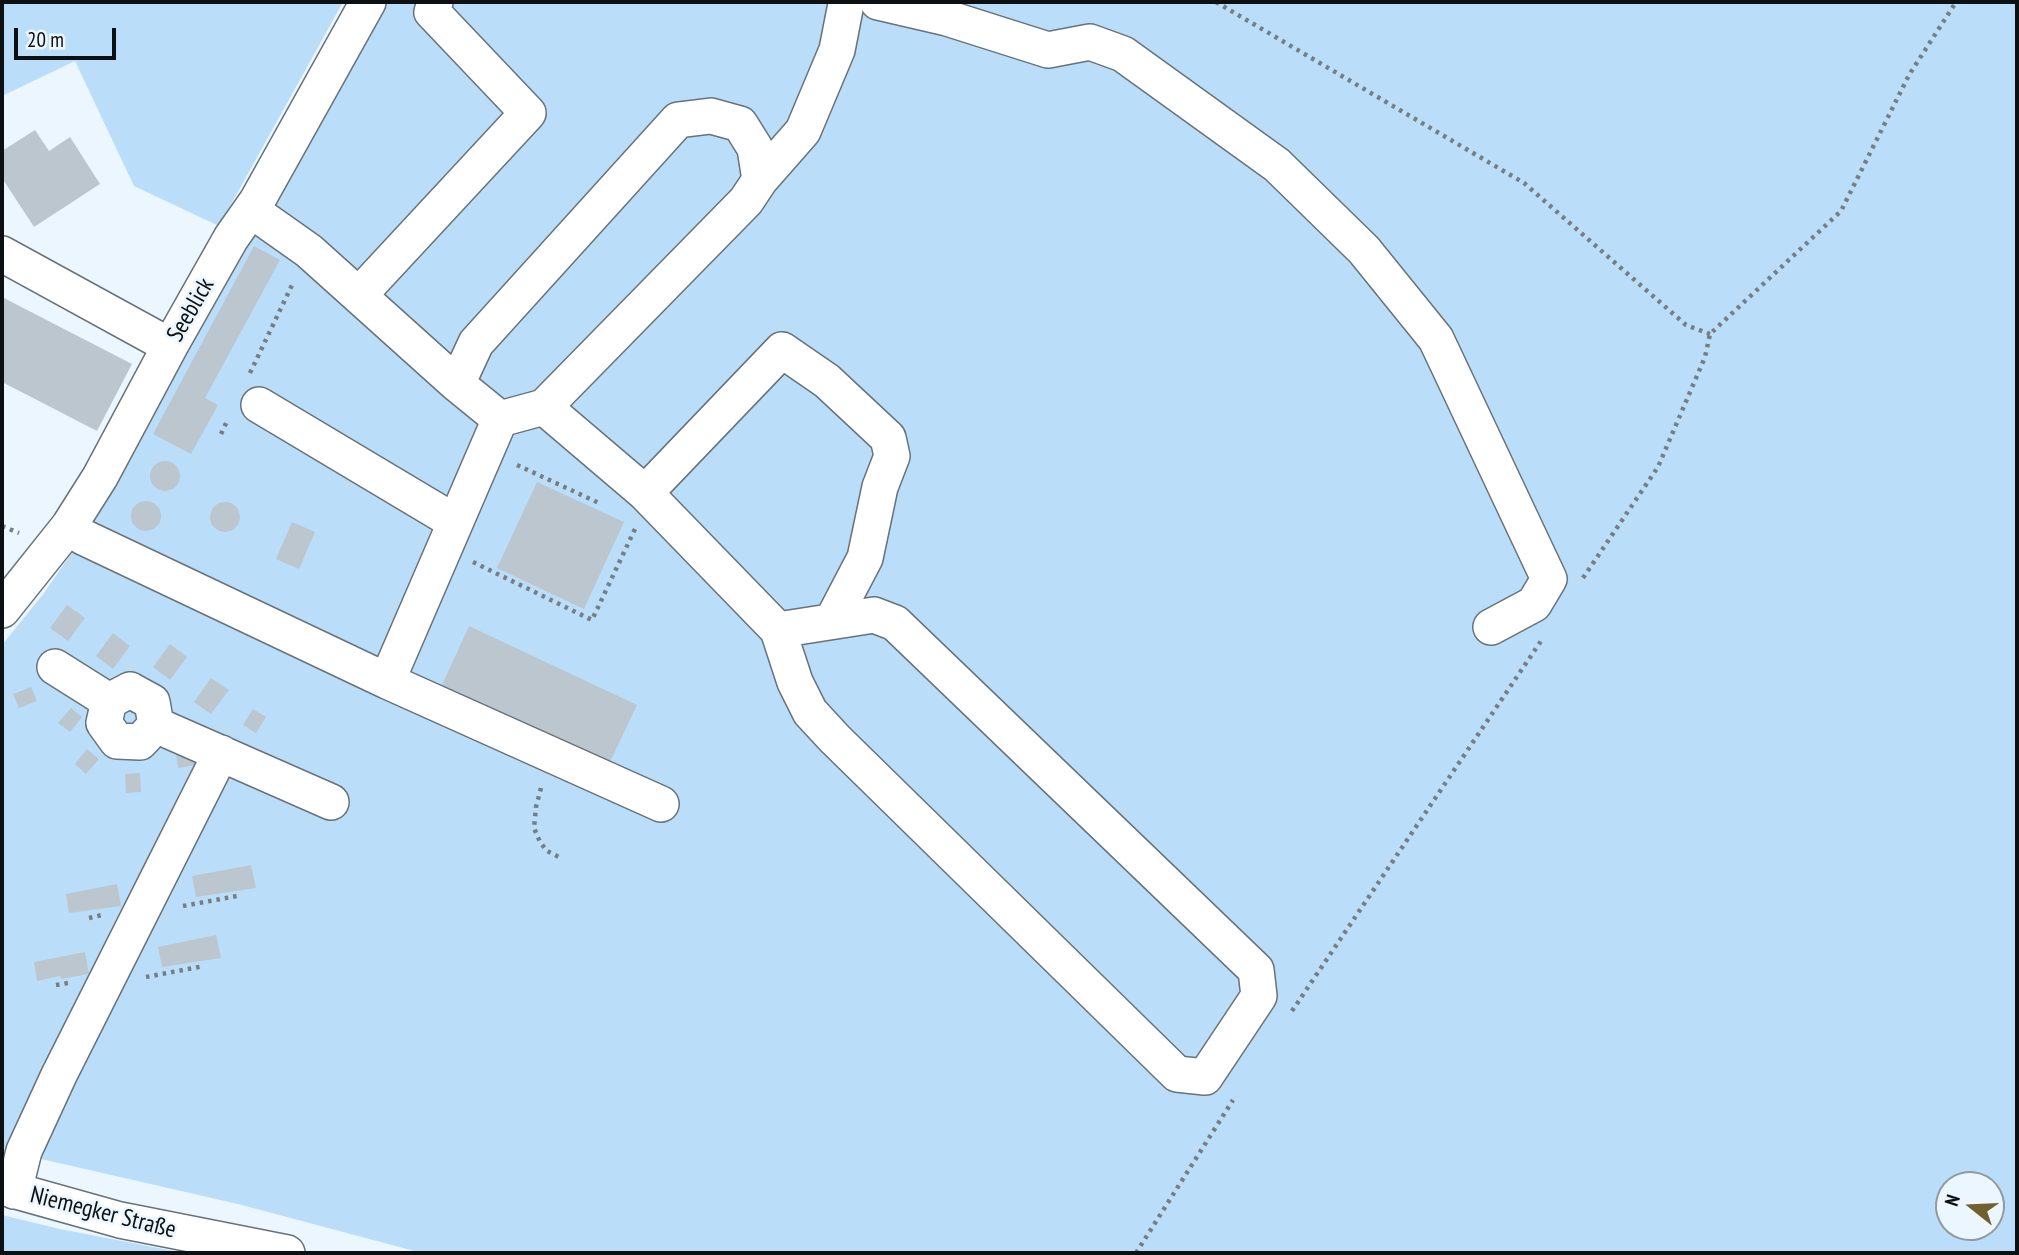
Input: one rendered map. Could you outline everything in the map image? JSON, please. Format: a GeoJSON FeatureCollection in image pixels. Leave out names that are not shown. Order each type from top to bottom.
{"type":"FeatureCollection","features":[{"type":"Feature","properties":{"kind":"street","name":"Seeblick"},"geometry":{"type":"LineString","coordinates":[[2,610],[69,526],[100,477],[170,346],[199,277],[251,210],[316,99],[368,2]]}},
{"type":"Feature","properties":{"kind":"street"},"geometry":{"type":"LineString","coordinates":[[359,295],[528,113],[432,12],[435,2]]}},
{"type":"Feature","properties":{"kind":"street"},"geometry":{"type":"LineString","coordinates":[[500,419],[544,407],[746,201],[760,180],[803,131],[857,4],[947,18],[1048,51],[1090,42],[1122,54],[1277,166],[1364,250],[1436,339],[1549,579],[1534,604],[1491,628]]}},
{"type":"Feature","properties":{"kind":"street"},"geometry":{"type":"LineString","coordinates":[[457,384],[476,343],[678,120],[711,116],[740,124],[755,148],[760,180]]}},
{"type":"Feature","properties":{"kind":"street"},"geometry":{"type":"LineString","coordinates":[[251,210],[309,251],[457,384],[500,419]]}},
{"type":"Feature","properties":{"kind":"street"},"geometry":{"type":"LineString","coordinates":[[2,254],[170,346]]}},
{"type":"Feature","properties":{"kind":"street"},"geometry":{"type":"LineString","coordinates":[[642,507],[782,350],[816,373],[887,438],[892,456],[880,487],[865,558],[832,621]]}},
{"type":"Feature","properties":{"kind":"street"},"geometry":{"type":"LineString","coordinates":[[252,394],[450,535]]}},
{"type":"Feature","properties":{"kind":"street"},"geometry":{"type":"LineString","coordinates":[[544,407],[642,507],[778,630],[795,682],[810,712],[835,739],[1177,1074],[1205,1077],[1259,996],[1256,970],[895,623],[874,615],[778,630]]}},
{"type":"Feature","properties":{"kind":"street"},"geometry":{"type":"LineString","coordinates":[[387,681],[500,419]]}},
{"type":"Feature","properties":{"kind":"street"},"geometry":{"type":"LineString","coordinates":[[69,526],[83,537],[387,681],[661,804]]}},
{"type":"Feature","properties":{"kind":"street"},"geometry":{"type":"LineString","coordinates":[[55,667],[109,701],[104,723],[117,741],[140,742],[156,725],[331,802]]}},
{"type":"Feature","properties":{"kind":"street"},"geometry":{"type":"LineString","coordinates":[[8,1189],[24,1151],[221,753]]}},
{"type":"Feature","properties":{"kind":"street","name":"Niemegker Straße"},"geometry":{"type":"LineString","coordinates":[[8,1189],[120,1220],[287,1253]]}},
{"type":"Feature","properties":{"kind":"path"},"geometry":{"type":"LineString","coordinates":[[1216,2],[1524,183],[1686,325],[1710,334]]}},
{"type":"Feature","properties":{"kind":"path"},"geometry":{"type":"LineString","coordinates":[[1581,581],[1658,467],[1705,357],[1710,334],[1841,211],[1909,75],[1956,2]]}},
{"type":"Feature","properties":{"kind":"path"},"geometry":{"type":"LineString","coordinates":[[252,394],[309,251]]}},
{"type":"Feature","properties":{"kind":"path"},"geometry":{"type":"LineString","coordinates":[[511,462],[604,505]]}},
{"type":"Feature","properties":{"kind":"path"},"geometry":{"type":"LineString","coordinates":[[450,535],[592,620],[642,507]]}},
{"type":"Feature","properties":{"kind":"path"},"geometry":{"type":"LineString","coordinates":[[1291,1013],[1543,638]]}},
{"type":"Feature","properties":{"kind":"path"},"geometry":{"type":"LineString","coordinates":[[555,756],[536,807],[534,828],[547,851],[561,859]]}},
{"type":"Feature","properties":{"kind":"path"},"geometry":{"type":"LineString","coordinates":[[149,898],[170,909],[237,896]]}},
{"type":"Feature","properties":{"kind":"path"},"geometry":{"type":"LineString","coordinates":[[112,971],[134,979],[204,966]]}},
{"type":"Feature","properties":{"kind":"path"},"geometry":{"type":"LineString","coordinates":[[1136,1253],[1240,1090]]}},
{"type":"Feature","properties":{"kind":"shaded area"},"geometry":{"type":"Polygon","coordinates":[[[2,2],[343,2],[219,226],[134,186],[75,61],[2,96],[2,2]]]}},
{"type":"Feature","properties":{"kind":"shaded area"},"geometry":{"type":"Polygon","coordinates":[[[383,2],[2017,2],[2017,1253],[422,1253],[238,1204],[2,1150],[2,645],[44,593],[106,503],[260,216],[383,2]]]}},
{"type":"Feature","properties":{"kind":"shaded area"},"geometry":{"type":"Polygon","coordinates":[[[2,1215],[60,1229],[184,1253],[2,1253],[2,1215]]]}},
{"type":"Feature","properties":{"kind":"building"},"geometry":{"type":"Polygon","coordinates":[[[35,130],[49,151],[70,137],[100,184],[34,227],[2,178],[2,151],[35,130]]]}},
{"type":"Feature","properties":{"kind":"building"},"geometry":{"type":"Polygon","coordinates":[[[254,246],[280,260],[205,398],[218,405],[191,454],[153,434],[254,246]]]}},
{"type":"Feature","properties":{"kind":"building"},"geometry":{"type":"Polygon","coordinates":[[[2,297],[132,364],[97,431],[2,382],[2,297]]]}},
{"type":"Feature","properties":{"kind":"building"},"geometry":{"type":"Polygon","coordinates":[[[165,461],[171,462],[179,470],[179,482],[171,490],[165,491],[159,490],[151,482],[150,476],[151,470],[159,462],[165,461]]]}},
{"type":"Feature","properties":{"kind":"building"},"geometry":{"type":"Polygon","coordinates":[[[537,482],[624,522],[584,609],[497,568],[537,482]]]}},
{"type":"Feature","properties":{"kind":"building"},"geometry":{"type":"Polygon","coordinates":[[[146,501],[152,502],[160,510],[160,522],[152,530],[146,531],[140,530],[132,522],[131,516],[132,510],[140,502],[146,501]]]}},
{"type":"Feature","properties":{"kind":"building"},"geometry":{"type":"Polygon","coordinates":[[[225,502],[231,503],[239,511],[239,523],[231,531],[225,532],[219,531],[211,523],[210,517],[211,511],[219,503],[225,502]]]}},
{"type":"Feature","properties":{"kind":"building"},"geometry":{"type":"Polygon","coordinates":[[[292,522],[315,532],[299,569],[276,559],[292,522]]]}},
{"type":"Feature","properties":{"kind":"building"},"geometry":{"type":"Polygon","coordinates":[[[67,605],[85,618],[68,641],[50,628],[67,605]]]}},
{"type":"Feature","properties":{"kind":"building"},"geometry":{"type":"Polygon","coordinates":[[[469,626],[637,705],[609,764],[442,685],[469,626]]]}},
{"type":"Feature","properties":{"kind":"building"},"geometry":{"type":"Polygon","coordinates":[[[113,633],[130,646],[113,669],[96,656],[113,633]]]}},
{"type":"Feature","properties":{"kind":"building"},"geometry":{"type":"Polygon","coordinates":[[[170,644],[187,657],[170,680],[153,667],[170,644]]]}},
{"type":"Feature","properties":{"kind":"building"},"geometry":{"type":"Polygon","coordinates":[[[211,678],[229,690],[211,714],[194,702],[211,678]]]}},
{"type":"Feature","properties":{"kind":"building"},"geometry":{"type":"Polygon","coordinates":[[[31,687],[37,701],[19,708],[13,694],[31,687]]]}},
{"type":"Feature","properties":{"kind":"building"},"geometry":{"type":"Polygon","coordinates":[[[71,708],[82,717],[70,732],[58,723],[71,708]]]}},
{"type":"Feature","properties":{"kind":"building"},"geometry":{"type":"Polygon","coordinates":[[[253,709],[266,717],[256,733],[243,725],[253,709]]]}},
{"type":"Feature","properties":{"kind":"building"},"geometry":{"type":"Polygon","coordinates":[[[87,749],[99,759],[86,774],[75,764],[87,749]]]}},
{"type":"Feature","properties":{"kind":"building"},"geometry":{"type":"Polygon","coordinates":[[[194,750],[197,765],[178,768],[176,753],[194,750]]]}},
{"type":"Feature","properties":{"kind":"building"},"geometry":{"type":"Polygon","coordinates":[[[140,773],[141,792],[126,793],[125,774],[140,773]]]}},
{"type":"Feature","properties":{"kind":"building"},"geometry":{"type":"Polygon","coordinates":[[[251,865],[256,888],[196,897],[192,876],[251,865]]]}},
{"type":"Feature","properties":{"kind":"building"},"geometry":{"type":"Polygon","coordinates":[[[117,884],[121,906],[69,913],[66,894],[117,884]]]}},
{"type":"Feature","properties":{"kind":"building"},"geometry":{"type":"Polygon","coordinates":[[[216,935],[221,958],[162,967],[158,947],[216,935]]]}},
{"type":"Feature","properties":{"kind":"building"},"geometry":{"type":"Polygon","coordinates":[[[85,952],[89,974],[37,981],[34,962],[85,952]]]}}]}
